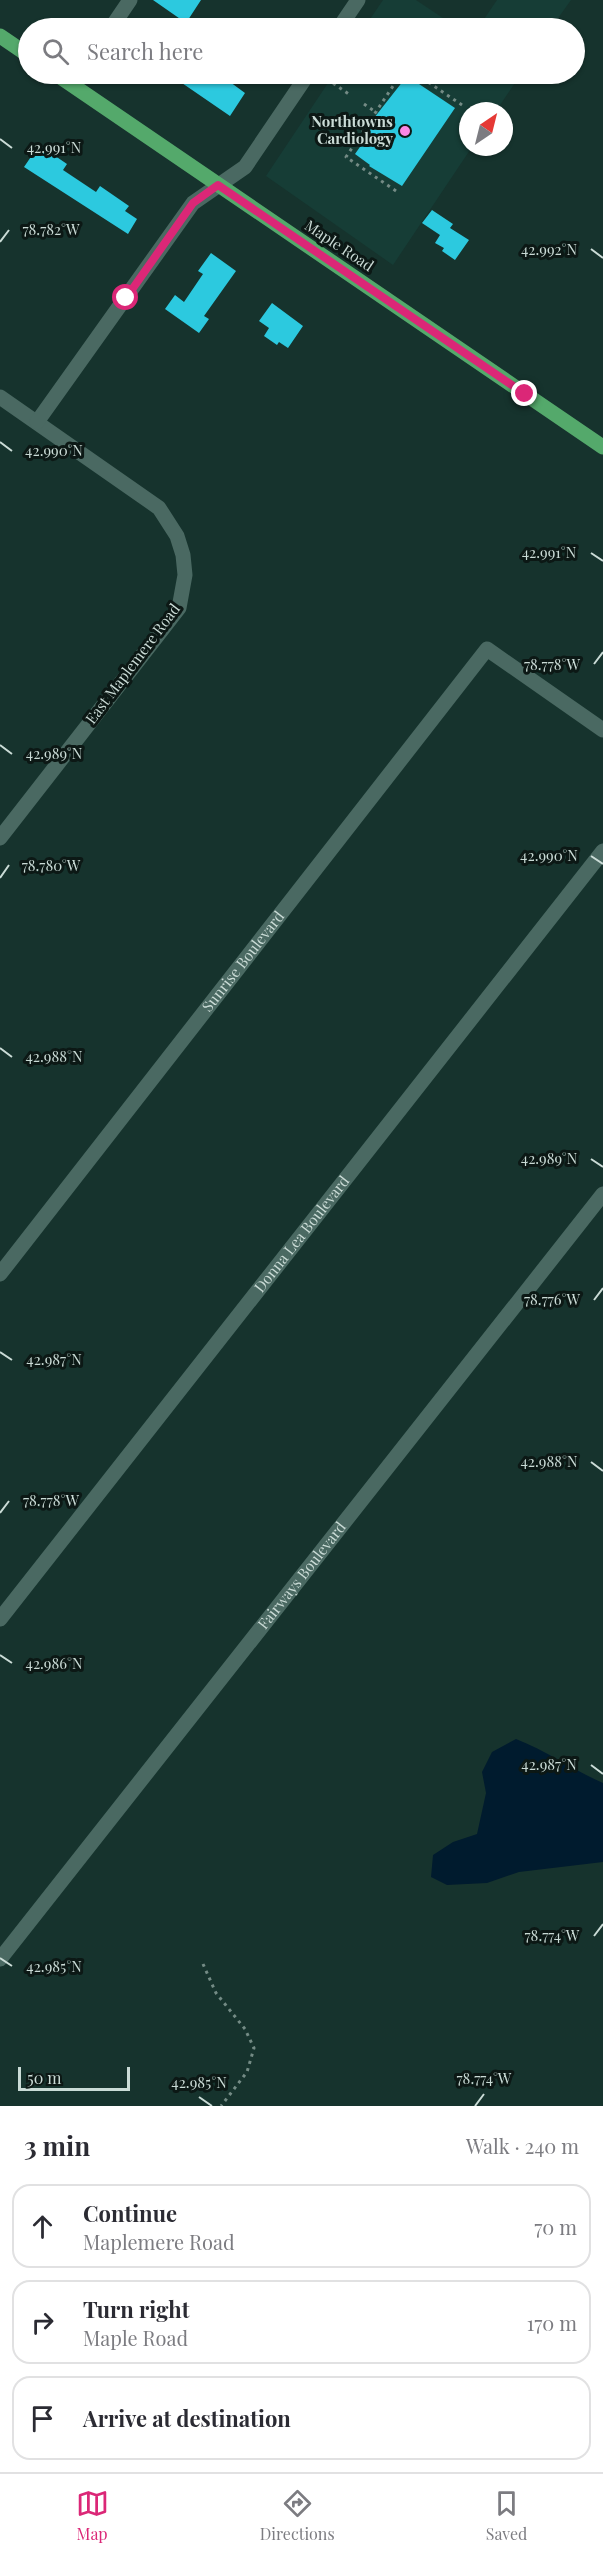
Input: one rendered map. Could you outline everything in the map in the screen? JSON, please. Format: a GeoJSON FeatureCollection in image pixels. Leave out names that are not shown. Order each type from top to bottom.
{"type":"FeatureCollection","features":[{"type":"Feature","properties":{"kind":"main road"},"geometry":{"type":"LineString","coordinates":[[0,36],[18,48]]}},
{"type":"Feature","properties":{"kind":"main road","name":"Maple Road"},"geometry":{"type":"LineString","coordinates":[[84,84],[218,185],[603,447]]}},
{"type":"Feature","properties":{"kind":"street"},"geometry":{"type":"LineString","coordinates":[[118,18],[130,0]]}},
{"type":"Feature","properties":{"kind":"street"},"geometry":{"type":"LineString","coordinates":[[346,18],[358,0]]}},
{"type":"Feature","properties":{"kind":"street"},"geometry":{"type":"LineString","coordinates":[[37,422],[193,203],[245,167],[301,84]]}},
{"type":"Feature","properties":{"kind":"street","name":"East Maplemere Road"},"geometry":{"type":"LineString","coordinates":[[0,397],[159,508],[177,536],[183,555],[185,575],[178,608],[0,838]]}},
{"type":"Feature","properties":{"kind":"street","name":"Sunrise Boulevard"},"geometry":{"type":"LineString","coordinates":[[0,1274],[487,649],[603,730]]}},
{"type":"Feature","properties":{"kind":"street","name":"Donna Lea Boulevard"},"geometry":{"type":"LineString","coordinates":[[0,1619],[603,851]]}},
{"type":"Feature","properties":{"kind":"street","name":"Fairways Boulevard"},"geometry":{"type":"LineString","coordinates":[[0,1959],[603,1194]]}},
{"type":"Feature","properties":{"kind":"path"},"geometry":{"type":"LineString","coordinates":[[335,84],[350,94]]}},
{"type":"Feature","properties":{"kind":"path"},"geometry":{"type":"LineString","coordinates":[[394,84],[346,157],[396,191]]}},
{"type":"Feature","properties":{"kind":"path"},"geometry":{"type":"LineString","coordinates":[[431,84],[459,103]]}},
{"type":"Feature","properties":{"kind":"path"},"geometry":{"type":"LineString","coordinates":[[364,104],[376,112]]}},
{"type":"Feature","properties":{"kind":"path"},"geometry":{"type":"LineString","coordinates":[[387,185],[391,179]]}},
{"type":"Feature","properties":{"kind":"path"},"geometry":{"type":"LineString","coordinates":[[203,1964],[216,1993],[245,2029],[254,2048],[247,2072],[221,2106]]}},
{"type":"Feature","properties":{"kind":"shaded area"},"geometry":{"type":"Polygon","coordinates":[[[383,0],[416,0],[443,18],[371,18],[383,0]]]}},
{"type":"Feature","properties":{"kind":"shaded area"},"geometry":{"type":"Polygon","coordinates":[[[497,0],[571,0],[558,18],[485,18],[497,0]]]}},
{"type":"Feature","properties":{"kind":"shaded area"},"geometry":{"type":"Polygon","coordinates":[[[327,84],[514,84],[502,102],[459,102],[459,156],[466,156],[393,265],[266,176],[327,84]]]}},
{"type":"Feature","properties":{"kind":"shaded area"},"geometry":{"type":"Polygon","coordinates":[[[516,1739],[603,1783],[603,1862],[519,1872],[487,1883],[447,1885],[431,1877],[433,1855],[453,1842],[477,1834],[486,1793],[482,1772],[492,1752],[516,1739]]]}},
{"type":"Feature","properties":{"kind":"building"},"geometry":{"type":"Polygon","coordinates":[[[153,0],[201,0],[189,18],[179,18],[153,0]]]}},
{"type":"Feature","properties":{"kind":"building"},"geometry":{"type":"Polygon","coordinates":[[[183,84],[233,84],[245,93],[230,116],[183,84]]]}},
{"type":"Feature","properties":{"kind":"building","name":"Northtowns Cardiology"},"geometry":{"type":"Polygon","coordinates":[[[401,84],[419,84],[455,108],[402,186],[369,166],[355,154],[362,144],[359,142],[374,118],[401,84]]]}},
{"type":"Feature","properties":{"kind":"building"},"geometry":{"type":"Polygon","coordinates":[[[39,145],[67,164],[63,170],[96,192],[100,186],[129,206],[125,211],[137,219],[128,234],[24,167],[39,145]]]}},
{"type":"Feature","properties":{"kind":"building"},"geometry":{"type":"Polygon","coordinates":[[[432,210],[453,224],[450,228],[469,240],[455,260],[442,251],[444,248],[435,243],[440,235],[422,223],[432,210]]]}},
{"type":"Feature","properties":{"kind":"building"},"geometry":{"type":"Polygon","coordinates":[[[211,253],[236,271],[204,316],[209,319],[199,333],[165,309],[175,295],[184,302],[203,274],[198,271],[211,253]]]}},
{"type":"Feature","properties":{"kind":"building"},"geometry":{"type":"Polygon","coordinates":[[[272,303],[303,326],[288,348],[279,342],[277,345],[264,336],[269,328],[259,321],[272,303]]]}},
{"type":"Feature","properties":{"kind":"place","name":"Northtowns Cardiology"},"geometry":{"type":"Point","coordinates":[405,131]}},
{"type":"Feature","properties":{"kind":"route"},"geometry":{"type":"LineString","coordinates":[[126,298],[193,203],[218,185],[525,394]]}}]}
